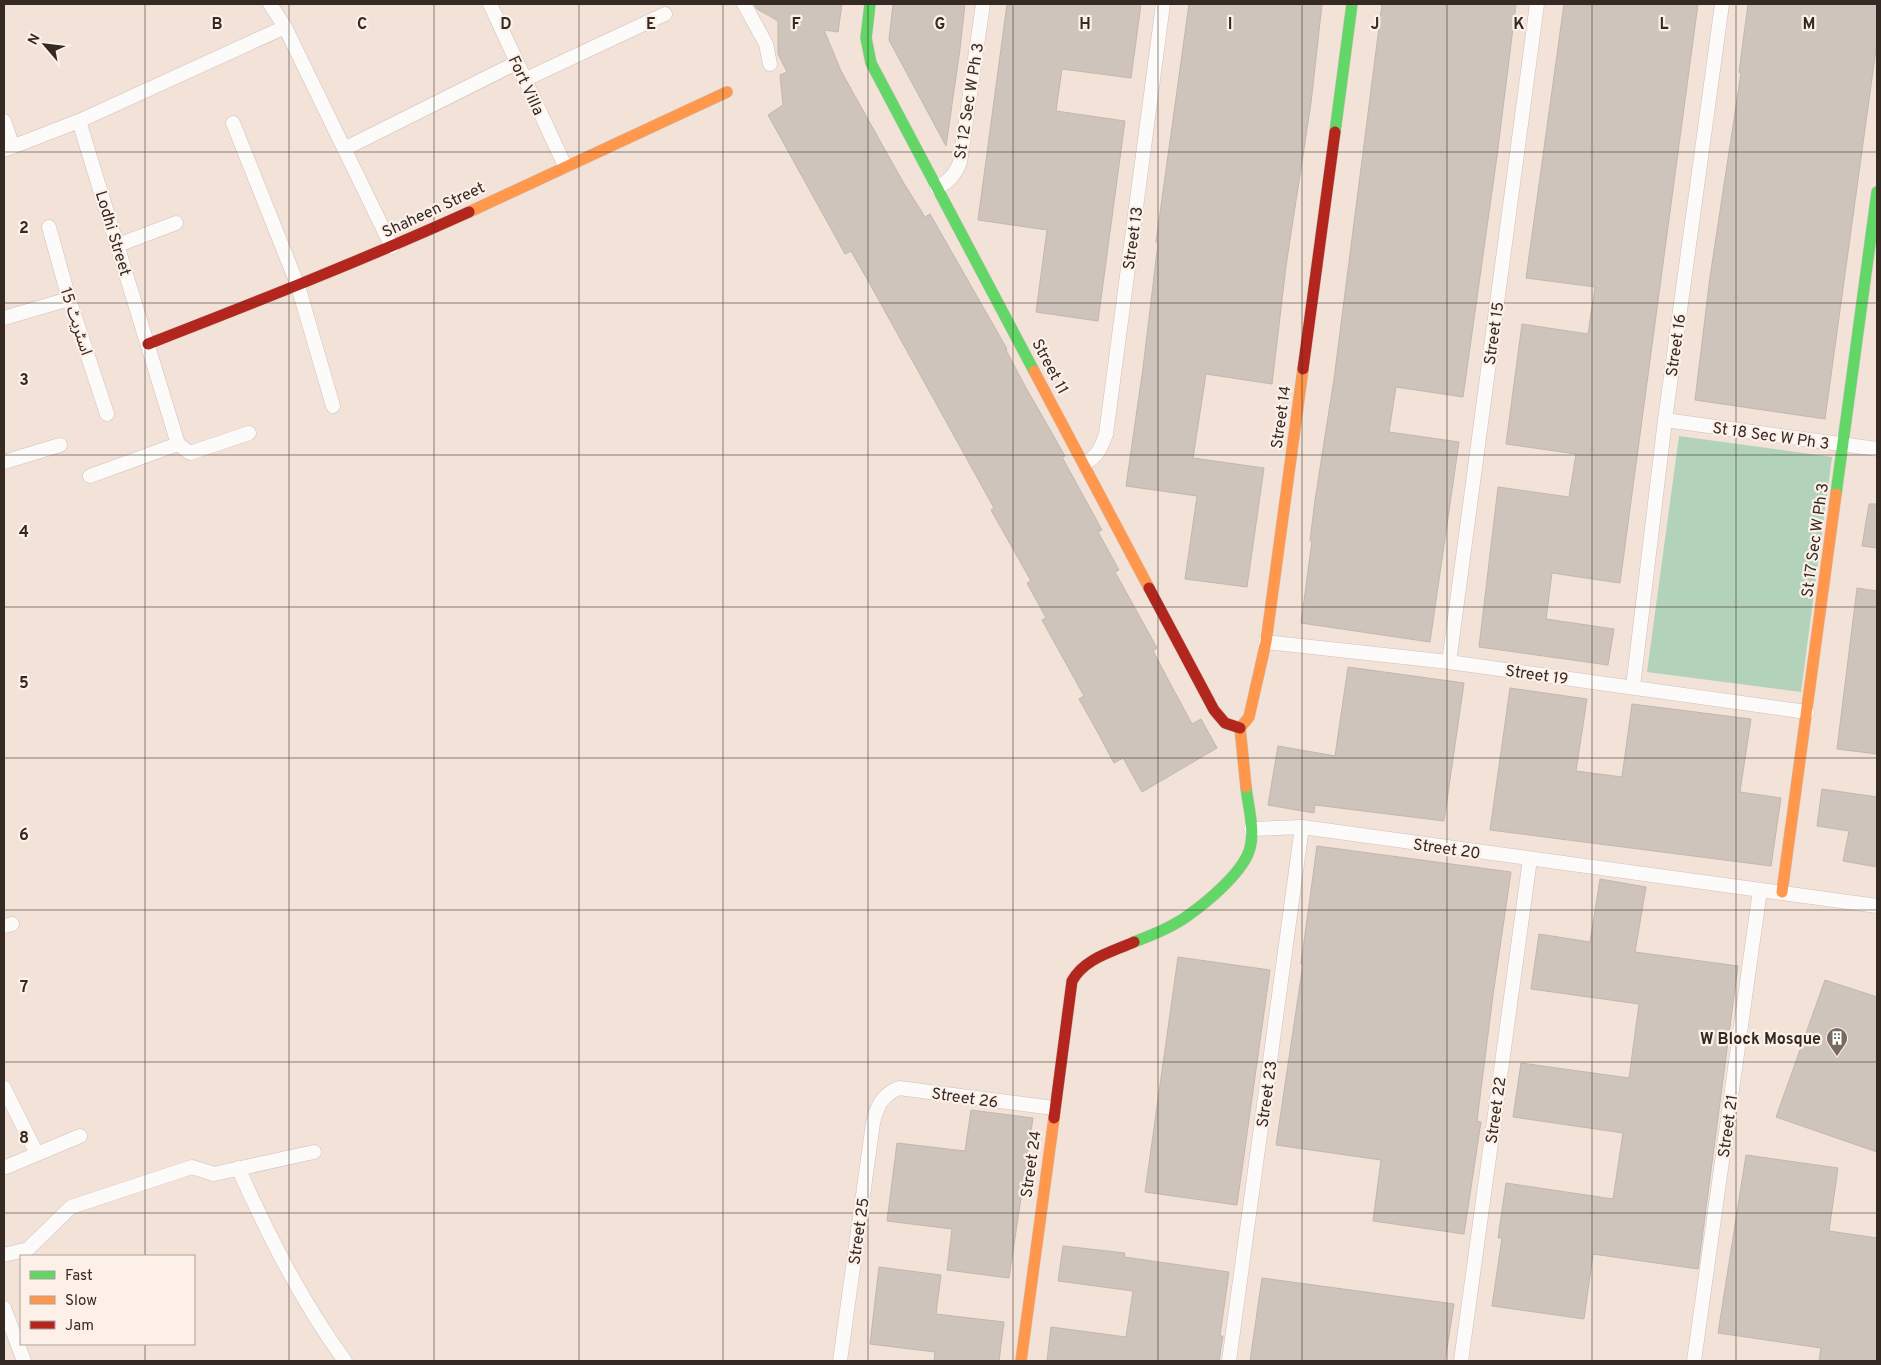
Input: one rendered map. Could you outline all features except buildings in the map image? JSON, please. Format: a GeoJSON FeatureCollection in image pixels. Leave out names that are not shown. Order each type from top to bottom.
{"type":"FeatureCollection","features":[{"type":"Feature","properties":{"kind":"street"},"geometry":{"type":"LineString","coordinates":[[270,4],[285,27],[392,247]]}},
{"type":"Feature","properties":{"kind":"street","name":"Fort Villa"},"geometry":{"type":"LineString","coordinates":[[490,4],[565,166]]}},
{"type":"Feature","properties":{"kind":"street"},"geometry":{"type":"LineString","coordinates":[[744,4],[766,44],[770,64]]}},
{"type":"Feature","properties":{"kind":"street","name":"Street 11"},"geometry":{"type":"LineString","coordinates":[[870,4],[866,38],[871,63],[1214,710],[1225,723],[1240,728]]}},
{"type":"Feature","properties":{"kind":"street","name":"St 12 Sec W Ph 3"},"geometry":{"type":"LineString","coordinates":[[937,188],[952,178],[960,162],[983,4]]}},
{"type":"Feature","properties":{"kind":"street","name":"Street 13"},"geometry":{"type":"LineString","coordinates":[[1084,463],[1094,458],[1101,450],[1106,434],[1164,4]]}},
{"type":"Feature","properties":{"kind":"street","name":"Street 14"},"geometry":{"type":"LineString","coordinates":[[1240,728],[1249,717],[1266,642],[1352,4]]}},
{"type":"Feature","properties":{"kind":"street","name":"Street 15"},"geometry":{"type":"LineString","coordinates":[[1449,662],[1537,4]]}},
{"type":"Feature","properties":{"kind":"street","name":"Street 16"},"geometry":{"type":"LineString","coordinates":[[1633,687],[1665,420],[1722,4]]}},
{"type":"Feature","properties":{"kind":"street"},"geometry":{"type":"LineString","coordinates":[[524,80],[665,14]]}},
{"type":"Feature","properties":{"kind":"street"},"geometry":{"type":"LineString","coordinates":[[4,121],[9,148],[79,121],[285,27]]}},
{"type":"Feature","properties":{"kind":"street"},"geometry":{"type":"LineString","coordinates":[[344,149],[516,63]]}},
{"type":"Feature","properties":{"kind":"street","name":"Shaheen Street"},"geometry":{"type":"LineString","coordinates":[[148,344],[298,286],[392,247],[727,92]]}},
{"type":"Feature","properties":{"kind":"street","name":"Lodhi Street"},"geometry":{"type":"LineString","coordinates":[[79,121],[178,444]]}},
{"type":"Feature","properties":{"kind":"street"},"geometry":{"type":"LineString","coordinates":[[233,123],[298,286],[333,406]]}},
{"type":"Feature","properties":{"kind":"street","name":"St 17 Sec W Ph 3"},"geometry":{"type":"LineString","coordinates":[[1782,892],[1877,192]]}},
{"type":"Feature","properties":{"kind":"street"},"geometry":{"type":"LineString","coordinates":[[118,245],[176,223]]}},
{"type":"Feature","properties":{"kind":"street","name":"اسٹریٹ 15"},"geometry":{"type":"LineString","coordinates":[[49,227],[69,299],[107,414]]}},
{"type":"Feature","properties":{"kind":"street"},"geometry":{"type":"LineString","coordinates":[[4,318],[69,299]]}},
{"type":"Feature","properties":{"kind":"street","name":"St 18 Sec W Ph 3"},"geometry":{"type":"LineString","coordinates":[[1665,420],[1877,449]]}},
{"type":"Feature","properties":{"kind":"street"},"geometry":{"type":"LineString","coordinates":[[90,476],[178,444],[190,453],[249,433]]}},
{"type":"Feature","properties":{"kind":"street"},"geometry":{"type":"LineString","coordinates":[[4,462],[60,445]]}},
{"type":"Feature","properties":{"kind":"street","name":"Street 19"},"geometry":{"type":"LineString","coordinates":[[1266,642],[1449,662],[1807,712]]}},
{"type":"Feature","properties":{"kind":"street"},"geometry":{"type":"LineString","coordinates":[[1240,728],[1252,829]]}},
{"type":"Feature","properties":{"kind":"street","name":"Street 20"},"geometry":{"type":"LineString","coordinates":[[1252,829],[1302,828],[1877,906]]}},
{"type":"Feature","properties":{"kind":"street","name":"Street 23"},"geometry":{"type":"LineString","coordinates":[[1229,1361],[1302,828]]}},
{"type":"Feature","properties":{"kind":"street","name":"Street 24"},"geometry":{"type":"LineString","coordinates":[[1021,1361],[1072,981],[1076,972],[1088,962],[1164,930],[1201,905],[1232,877],[1247,858],[1251,846],[1252,829]]}},
{"type":"Feature","properties":{"kind":"street","name":"Street 22"},"geometry":{"type":"LineString","coordinates":[[1460,1361],[1530,859]]}},
{"type":"Feature","properties":{"kind":"street","name":"Street 21"},"geometry":{"type":"LineString","coordinates":[[1694,1361],[1760,890]]}},
{"type":"Feature","properties":{"kind":"street"},"geometry":{"type":"LineString","coordinates":[[4,1088],[37,1154]]}},
{"type":"Feature","properties":{"kind":"street","name":"Street 26"},"geometry":{"type":"LineString","coordinates":[[880,1101],[889,1092],[899,1088],[1054,1108]]}},
{"type":"Feature","properties":{"kind":"street","name":"Street 25"},"geometry":{"type":"LineString","coordinates":[[840,1361],[873,1123],[880,1101]]}},
{"type":"Feature","properties":{"kind":"street"},"geometry":{"type":"LineString","coordinates":[[6,1167],[80,1136]]}},
{"type":"Feature","properties":{"kind":"street"},"geometry":{"type":"LineString","coordinates":[[4,1255],[28,1249],[71,1207],[192,1167],[214,1174],[314,1152]]}},
{"type":"Feature","properties":{"kind":"street"},"geometry":{"type":"LineString","coordinates":[[238,1168],[276,1251],[324,1333],[345,1361]]}},
{"type":"Feature","properties":{"kind":"street"},"geometry":{"type":"LineString","coordinates":[[4,1308],[24,1361]]}},
{"type":"Feature","properties":{"kind":"green space"},"geometry":{"type":"Polygon","coordinates":[[[1679,436],[1832,457],[1801,692],[1647,672],[1679,436]]]}},
{"type":"Feature","properties":{"kind":"traffic: fast"},"geometry":{"type":"LineString","coordinates":[[870,4],[866,38],[871,63],[1034,371]]}},
{"type":"Feature","properties":{"kind":"traffic: fast"},"geometry":{"type":"LineString","coordinates":[[1335,132],[1352,4]]}},
{"type":"Feature","properties":{"kind":"traffic: fast"},"geometry":{"type":"LineString","coordinates":[[1836,494],[1877,192]]}},
{"type":"Feature","properties":{"kind":"traffic: fast"},"geometry":{"type":"LineString","coordinates":[[1134,942],[1167,928],[1186,917],[1204,904],[1240,867],[1250,848],[1251,841],[1246,787]]}},
{"type":"Feature","properties":{"kind":"traffic: slow"},"geometry":{"type":"LineString","coordinates":[[469,212],[727,92]]}},
{"type":"Feature","properties":{"kind":"traffic: slow"},"geometry":{"type":"LineString","coordinates":[[1246,787],[1240,728],[1249,717],[1266,642],[1303,369]]}},
{"type":"Feature","properties":{"kind":"traffic: slow"},"geometry":{"type":"LineString","coordinates":[[1034,371],[1149,588]]}},
{"type":"Feature","properties":{"kind":"traffic: slow"},"geometry":{"type":"LineString","coordinates":[[1782,892],[1836,494]]}},
{"type":"Feature","properties":{"kind":"traffic: slow"},"geometry":{"type":"LineString","coordinates":[[1021,1361],[1054,1118]]}},
{"type":"Feature","properties":{"kind":"traffic: jam"},"geometry":{"type":"LineString","coordinates":[[1303,369],[1335,132]]}},
{"type":"Feature","properties":{"kind":"traffic: jam"},"geometry":{"type":"LineString","coordinates":[[148,344],[349,264],[469,212]]}},
{"type":"Feature","properties":{"kind":"traffic: jam"},"geometry":{"type":"LineString","coordinates":[[1149,588],[1214,710],[1225,723],[1240,728]]}},
{"type":"Feature","properties":{"kind":"traffic: jam"},"geometry":{"type":"LineString","coordinates":[[1054,1118],[1072,981],[1077,973],[1092,961],[1134,942]]}},
{"type":"Feature","properties":{"kind":"place","name":"W Block Mosque"},"geometry":{"type":"Point","coordinates":[1837,1057]}}]}
